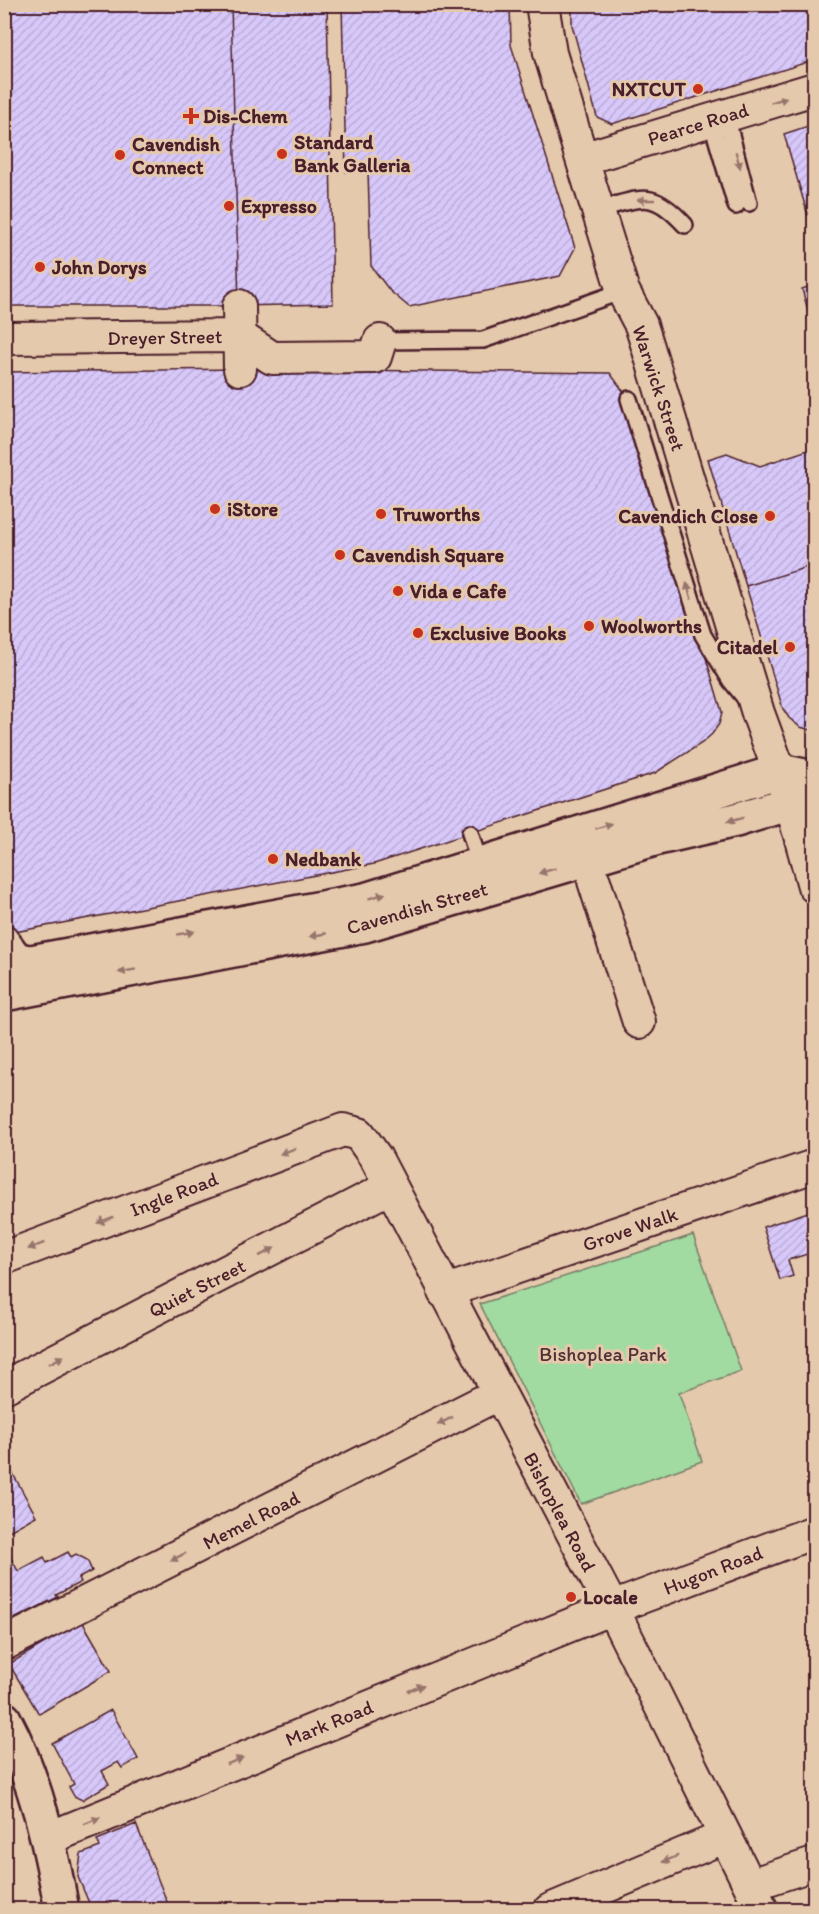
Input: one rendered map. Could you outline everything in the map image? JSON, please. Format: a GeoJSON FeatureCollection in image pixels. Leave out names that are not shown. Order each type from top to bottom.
{"type":"FeatureCollection","features":[{"type":"Feature","properties":{"kind":"street","name":"Warwick Street"},"geometry":{"type":"LineString","coordinates":[[542,4],[550,53],[582,159],[623,291],[641,325],[758,713],[791,803],[814,886]]}},
{"type":"Feature","properties":{"kind":"street","name":"Pearce Road"},"geometry":{"type":"LineString","coordinates":[[582,159],[814,89]]}},
{"type":"Feature","properties":{"kind":"street","name":"Dreyer Street"},"geometry":{"type":"LineString","coordinates":[[4,338],[239,321],[272,358],[375,357],[380,342]]}},
{"type":"Feature","properties":{"kind":"street"},"geometry":{"type":"LineString","coordinates":[[239,321],[240,369]]}},
{"type":"Feature","properties":{"kind":"street","name":"Cavendish Street"},"geometry":{"type":"LineString","coordinates":[[4,967],[49,956],[365,900],[780,771],[814,778]]}},
{"type":"Feature","properties":{"kind":"street","name":"Cavendish Street"},"geometry":{"type":"LineString","coordinates":[[4,994],[365,925],[658,838],[736,820],[791,803],[814,778]]}},
{"type":"Feature","properties":{"kind":"street"},"geometry":{"type":"LineString","coordinates":[[594,881],[639,1022]]}},
{"type":"Feature","properties":{"kind":"street","name":"Bishoplea Road"},"geometry":{"type":"LineString","coordinates":[[343,1130],[352,1130],[366,1140],[612,1608],[724,1837],[756,1897]]}},
{"type":"Feature","properties":{"kind":"street","name":"Ingle Road"},"geometry":{"type":"LineString","coordinates":[[4,1258],[343,1130]]}},
{"type":"Feature","properties":{"kind":"street","name":"Grove Walk"},"geometry":{"type":"LineString","coordinates":[[444,1292],[814,1167]]}},
{"type":"Feature","properties":{"kind":"street","name":"Quiet Street"},"geometry":{"type":"LineString","coordinates":[[4,1387],[390,1187]]}},
{"type":"Feature","properties":{"kind":"street","name":"Memel Road"},"geometry":{"type":"LineString","coordinates":[[4,1644],[498,1394]]}},
{"type":"Feature","properties":{"kind":"street","name":"Hugon Road"},"geometry":{"type":"LineString","coordinates":[[612,1608],[814,1532]]}},
{"type":"Feature","properties":{"kind":"street","name":"Mark Road"},"geometry":{"type":"LineString","coordinates":[[47,1839],[612,1608]]}},
{"type":"Feature","properties":{"kind":"street"},"geometry":{"type":"LineString","coordinates":[[4,1719],[30,1774],[62,1910]]}},
{"type":"Feature","properties":{"kind":"street"},"geometry":{"type":"LineString","coordinates":[[550,1910],[724,1837]]}},
{"type":"Feature","properties":{"kind":"street"},"geometry":{"type":"LineString","coordinates":[[756,1897],[814,1864]]}},
{"type":"Feature","properties":{"kind":"lane"},"geometry":{"type":"LineString","coordinates":[[719,118],[743,205]]}},
{"type":"Feature","properties":{"kind":"lane"},"geometry":{"type":"LineString","coordinates":[[598,209],[644,198],[663,203],[685,225]]}},
{"type":"Feature","properties":{"kind":"lane"},"geometry":{"type":"LineString","coordinates":[[380,342],[483,340],[623,291]]}},
{"type":"Feature","properties":{"kind":"lane"},"geometry":{"type":"LineString","coordinates":[[629,399],[703,635],[731,681],[758,713]]}},
{"type":"Feature","properties":{"kind":"lane"},"geometry":{"type":"LineString","coordinates":[[470,833],[480,865]]}},
{"type":"Feature","properties":{"kind":"lane"},"geometry":{"type":"LineString","coordinates":[[7,933],[21,951],[49,956]]}},
{"type":"Feature","properties":{"kind":"green space","name":"Bishoplea Park"},"geometry":{"type":"Polygon","coordinates":[[[693,1235],[741,1371],[679,1393],[702,1461],[581,1504],[480,1304],[693,1235]]]}},
{"type":"Feature","properties":{"kind":"building","name":"Cavendish Connect"},"geometry":{"type":"Polygon","coordinates":[[[4,4],[231,4],[239,306],[4,306],[4,4]]]}},
{"type":"Feature","properties":{"kind":"building","name":"Standard Bank Galleria"},"geometry":{"type":"Polygon","coordinates":[[[231,4],[327,4],[333,304],[239,306],[231,4]]]}},
{"type":"Feature","properties":{"kind":"building"},"geometry":{"type":"Polygon","coordinates":[[[342,4],[510,4],[511,45],[575,248],[560,276],[409,307],[390,291],[371,266],[368,171],[346,172],[342,4]]]}},
{"type":"Feature","properties":{"kind":"building"},"geometry":{"type":"Polygon","coordinates":[[[572,4],[814,4],[814,30],[810,31],[814,45],[814,60],[612,124],[597,117],[572,25],[572,4]]]}},
{"type":"Feature","properties":{"kind":"building"},"geometry":{"type":"Polygon","coordinates":[[[814,124],[814,236],[784,134],[814,124]]]}},
{"type":"Feature","properties":{"kind":"building"},"geometry":{"type":"Polygon","coordinates":[[[814,285],[814,332],[802,289],[814,285]]]}},
{"type":"Feature","properties":{"kind":"building","name":"Cavendish Square"},"geometry":{"type":"Polygon","coordinates":[[[240,369],[610,373],[629,399],[722,712],[719,724],[702,743],[655,773],[374,864],[4,934],[4,372],[240,369]]]}},
{"type":"Feature","properties":{"kind":"building","name":"Cavendich Close"},"geometry":{"type":"Polygon","coordinates":[[[814,448],[814,565],[746,586],[708,459],[727,453],[760,466],[814,448]]]}},
{"type":"Feature","properties":{"kind":"building","name":"Citadel"},"geometry":{"type":"Polygon","coordinates":[[[814,565],[814,730],[811,730],[800,727],[789,718],[783,709],[746,586],[814,565]]]}},
{"type":"Feature","properties":{"kind":"building"},"geometry":{"type":"Polygon","coordinates":[[[814,1210],[814,1252],[788,1260],[793,1276],[780,1280],[763,1227],[814,1210]]]}},
{"type":"Feature","properties":{"kind":"building"},"geometry":{"type":"Polygon","coordinates":[[[12,1472],[36,1516],[4,1534],[4,1476],[12,1472]]]}},
{"type":"Feature","properties":{"kind":"building"},"geometry":{"type":"Polygon","coordinates":[[[68,1552],[71,1557],[76,1554],[87,1560],[92,1571],[79,1578],[81,1582],[56,1595],[58,1597],[4,1624],[4,1562],[11,1558],[18,1571],[44,1557],[47,1563],[68,1552]]]}},
{"type":"Feature","properties":{"kind":"building"},"geometry":{"type":"Polygon","coordinates":[[[82,1621],[111,1671],[39,1714],[9,1664],[82,1621]]]}},
{"type":"Feature","properties":{"kind":"building"},"geometry":{"type":"Polygon","coordinates":[[[111,1710],[138,1759],[122,1768],[118,1762],[102,1771],[109,1784],[82,1800],[74,1796],[69,1787],[74,1784],[52,1743],[111,1710]]]}},
{"type":"Feature","properties":{"kind":"building"},"geometry":{"type":"Polygon","coordinates":[[[136,1824],[169,1907],[162,1910],[92,1910],[78,1877],[81,1854],[100,1847],[97,1840],[136,1824]]]}},
{"type":"Feature","properties":{"kind":"place","name":"NXTCUT"},"geometry":{"type":"Point","coordinates":[698,89]}},
{"type":"Feature","properties":{"kind":"place","name":"Dis-Chem"},"geometry":{"type":"Point","coordinates":[191,116]}},
{"type":"Feature","properties":{"kind":"place","name":"Standard Bank Galleria"},"geometry":{"type":"Point","coordinates":[282,154]}},
{"type":"Feature","properties":{"kind":"place","name":"Cavendish Connect"},"geometry":{"type":"Point","coordinates":[120,155]}},
{"type":"Feature","properties":{"kind":"place","name":"Expresso"},"geometry":{"type":"Point","coordinates":[229,206]}},
{"type":"Feature","properties":{"kind":"place","name":"John Dorys"},"geometry":{"type":"Point","coordinates":[40,267]}},
{"type":"Feature","properties":{"kind":"place","name":"iStore"},"geometry":{"type":"Point","coordinates":[215,509]}},
{"type":"Feature","properties":{"kind":"place","name":"Truworths"},"geometry":{"type":"Point","coordinates":[381,514]}},
{"type":"Feature","properties":{"kind":"place","name":"Cavendich Close"},"geometry":{"type":"Point","coordinates":[770,516]}},
{"type":"Feature","properties":{"kind":"place","name":"Cavendish Square"},"geometry":{"type":"Point","coordinates":[340,555]}},
{"type":"Feature","properties":{"kind":"place","name":"Vida e Cafe"},"geometry":{"type":"Point","coordinates":[398,591]}},
{"type":"Feature","properties":{"kind":"place","name":"Woolworths"},"geometry":{"type":"Point","coordinates":[589,626]}},
{"type":"Feature","properties":{"kind":"place","name":"Exclusive Books"},"geometry":{"type":"Point","coordinates":[418,633]}},
{"type":"Feature","properties":{"kind":"place","name":"Citadel"},"geometry":{"type":"Point","coordinates":[790,647]}},
{"type":"Feature","properties":{"kind":"place","name":"Nedbank"},"geometry":{"type":"Point","coordinates":[273,859]}},
{"type":"Feature","properties":{"kind":"place","name":"Locale"},"geometry":{"type":"Point","coordinates":[571,1597]}}]}
